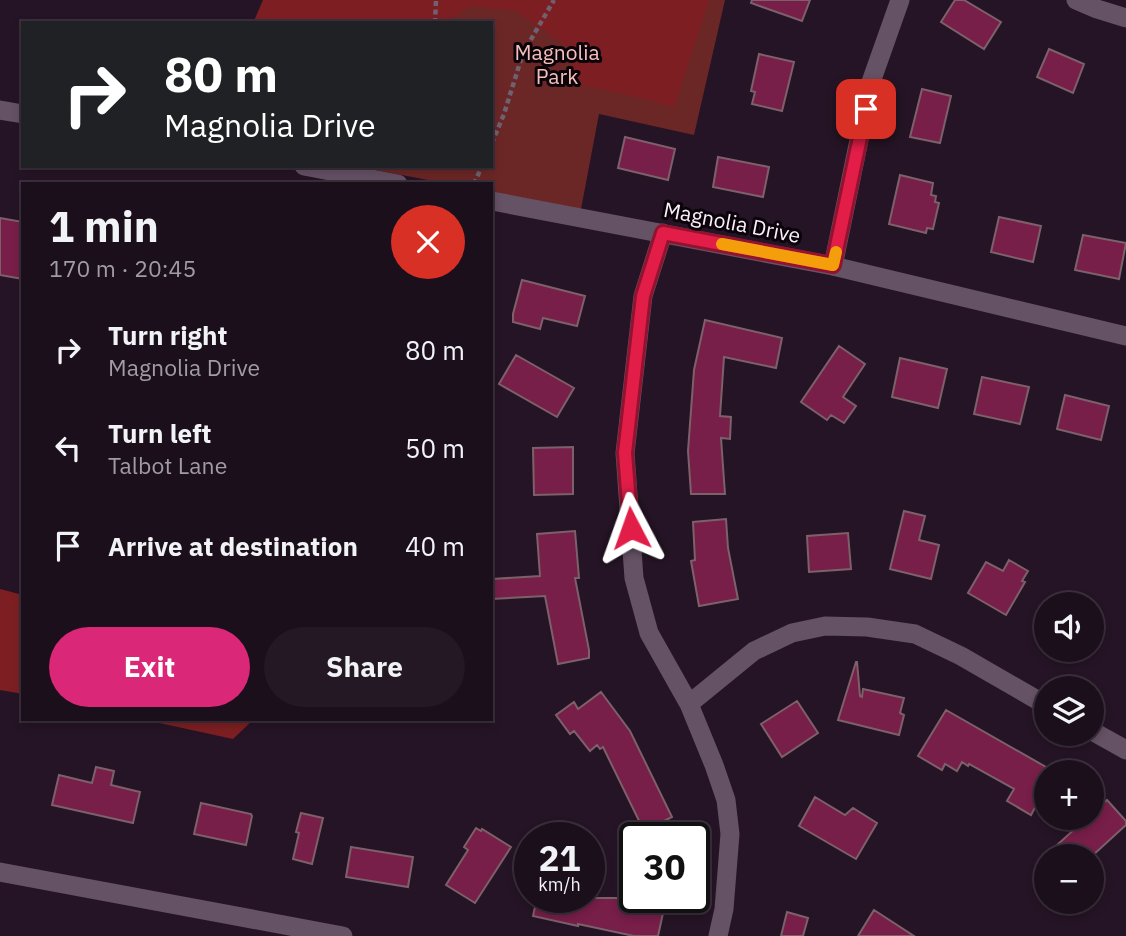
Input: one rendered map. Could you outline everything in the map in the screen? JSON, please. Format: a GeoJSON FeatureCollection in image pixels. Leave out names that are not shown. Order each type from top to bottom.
{"type":"FeatureCollection","features":[{"type":"Feature","properties":{"kind":"street"},"geometry":{"type":"LineString","coordinates":[[833,265],[871,82],[900,0]]}},
{"type":"Feature","properties":{"kind":"street"},"geometry":{"type":"LineString","coordinates":[[1076,0],[1126,18]]}},
{"type":"Feature","properties":{"kind":"street"},"geometry":{"type":"LineString","coordinates":[[0,110],[21,114]]}},
{"type":"Feature","properties":{"kind":"street"},"geometry":{"type":"LineString","coordinates":[[314,168],[388,182]]}},
{"type":"Feature","properties":{"kind":"street","name":"Magnolia Drive"},"geometry":{"type":"LineString","coordinates":[[493,201],[833,265],[1126,336]]}},
{"type":"Feature","properties":{"kind":"street"},"geometry":{"type":"LineString","coordinates":[[663,233],[643,296],[625,453],[634,578],[649,633],[689,704],[726,800],[730,834],[724,909],[718,936]]}},
{"type":"Feature","properties":{"kind":"street"},"geometry":{"type":"LineString","coordinates":[[689,704],[754,651],[792,633],[825,626],[867,627],[915,634],[961,656],[1034,698]]}},
{"type":"Feature","properties":{"kind":"street"},"geometry":{"type":"LineString","coordinates":[[1104,738],[1126,750]]}},
{"type":"Feature","properties":{"kind":"street"},"geometry":{"type":"LineString","coordinates":[[0,872],[342,936]]}},
{"type":"Feature","properties":{"kind":"path"},"geometry":{"type":"LineString","coordinates":[[435,21],[436,0]]}},
{"type":"Feature","properties":{"kind":"path"},"geometry":{"type":"LineString","coordinates":[[493,141],[523,53],[554,0]]}},
{"type":"Feature","properties":{"kind":"green space","name":"Magnolia Park"},"geometry":{"type":"Polygon","coordinates":[[[355,0],[725,0],[694,135],[599,114],[581,209],[493,192],[493,182],[439,182],[365,168],[493,168],[493,21],[350,21],[355,0]]]}},
{"type":"Feature","properties":{"kind":"shaded area"},"geometry":{"type":"Polygon","coordinates":[[[263,0],[709,0],[674,108],[578,84],[566,46],[516,11],[471,6],[446,21],[254,21],[263,0]]]}},
{"type":"Feature","properties":{"kind":"shaded area"},"geometry":{"type":"Polygon","coordinates":[[[0,589],[21,594],[21,694],[0,690],[0,589]]]}},
{"type":"Feature","properties":{"kind":"shaded area"},"geometry":{"type":"Polygon","coordinates":[[[150,721],[252,721],[233,739],[150,721]]]}},
{"type":"Feature","properties":{"kind":"building"},"geometry":{"type":"Polygon","coordinates":[[[752,0],[810,0],[802,21],[751,3],[752,0]]]}},
{"type":"Feature","properties":{"kind":"building"},"geometry":{"type":"Polygon","coordinates":[[[955,0],[964,0],[1001,22],[984,49],[941,22],[955,0]]]}},
{"type":"Feature","properties":{"kind":"building"},"geometry":{"type":"Polygon","coordinates":[[[1049,49],[1084,64],[1073,93],[1037,77],[1049,49]]]}},
{"type":"Feature","properties":{"kind":"building"},"geometry":{"type":"Polygon","coordinates":[[[759,54],[794,62],[782,111],[752,104],[755,92],[751,91],[759,54]]]}},
{"type":"Feature","properties":{"kind":"building"},"geometry":{"type":"Polygon","coordinates":[[[922,89],[951,96],[940,143],[910,137],[922,89]]]}},
{"type":"Feature","properties":{"kind":"building"},"geometry":{"type":"Polygon","coordinates":[[[625,137],[675,149],[668,180],[618,168],[625,137]]]}},
{"type":"Feature","properties":{"kind":"building"},"geometry":{"type":"Polygon","coordinates":[[[718,157],[769,167],[763,197],[713,187],[718,157]]]}},
{"type":"Feature","properties":{"kind":"building"},"geometry":{"type":"Polygon","coordinates":[[[900,175],[933,183],[931,195],[936,196],[935,202],[939,203],[933,229],[927,228],[926,233],[889,224],[900,175]]]}},
{"type":"Feature","properties":{"kind":"building"},"geometry":{"type":"Polygon","coordinates":[[[999,217],[1041,226],[1033,262],[991,252],[999,217]]]}},
{"type":"Feature","properties":{"kind":"building"},"geometry":{"type":"Polygon","coordinates":[[[0,218],[21,222],[21,279],[0,275],[0,218]]]}},
{"type":"Feature","properties":{"kind":"building"},"geometry":{"type":"Polygon","coordinates":[[[1083,235],[1126,243],[1119,279],[1075,270],[1083,235]]]}},
{"type":"Feature","properties":{"kind":"building"},"geometry":{"type":"Polygon","coordinates":[[[522,280],[585,296],[577,326],[543,318],[540,329],[513,322],[522,280]]]}},
{"type":"Feature","properties":{"kind":"building"},"geometry":{"type":"Polygon","coordinates":[[[705,320],[782,338],[776,368],[724,357],[720,416],[731,417],[730,439],[721,438],[725,494],[691,494],[688,451],[694,370],[705,320]]]}},
{"type":"Feature","properties":{"kind":"building"},"geometry":{"type":"Polygon","coordinates":[[[839,346],[865,364],[843,397],[856,406],[844,423],[831,415],[827,420],[801,402],[839,346]]]}},
{"type":"Feature","properties":{"kind":"building"},"geometry":{"type":"Polygon","coordinates":[[[516,355],[574,388],[557,417],[499,384],[516,355]]]}},
{"type":"Feature","properties":{"kind":"building"},"geometry":{"type":"Polygon","coordinates":[[[900,358],[947,369],[938,408],[892,397],[900,358]]]}},
{"type":"Feature","properties":{"kind":"building"},"geometry":{"type":"Polygon","coordinates":[[[982,377],[1029,387],[1020,424],[974,414],[982,377]]]}},
{"type":"Feature","properties":{"kind":"building"},"geometry":{"type":"Polygon","coordinates":[[[1065,395],[1109,406],[1101,440],[1057,429],[1065,395]]]}},
{"type":"Feature","properties":{"kind":"building"},"geometry":{"type":"Polygon","coordinates":[[[573,447],[573,494],[534,495],[533,448],[573,447]]]}},
{"type":"Feature","properties":{"kind":"building"},"geometry":{"type":"Polygon","coordinates":[[[904,511],[925,516],[919,540],[939,545],[931,579],[890,569],[904,511]]]}},
{"type":"Feature","properties":{"kind":"building"},"geometry":{"type":"Polygon","coordinates":[[[726,519],[728,548],[738,599],[699,606],[691,561],[695,560],[693,522],[726,519]]]}},
{"type":"Feature","properties":{"kind":"building"},"geometry":{"type":"Polygon","coordinates":[[[575,531],[579,578],[575,578],[589,658],[558,664],[545,596],[493,599],[493,579],[540,576],[537,534],[575,531]]]}},
{"type":"Feature","properties":{"kind":"building"},"geometry":{"type":"Polygon","coordinates":[[[848,533],[851,569],[809,572],[807,536],[848,533]]]}},
{"type":"Feature","properties":{"kind":"building"},"geometry":{"type":"Polygon","coordinates":[[[1009,560],[1028,571],[1022,581],[1025,582],[1006,615],[968,593],[986,562],[1003,571],[1009,560]]]}},
{"type":"Feature","properties":{"kind":"building"},"geometry":{"type":"Polygon","coordinates":[[[856,662],[860,696],[862,697],[863,689],[904,698],[900,713],[904,715],[899,735],[838,720],[856,662]]]}},
{"type":"Feature","properties":{"kind":"building"},"geometry":{"type":"Polygon","coordinates":[[[601,692],[630,731],[672,817],[662,822],[640,822],[603,747],[600,749],[597,745],[590,751],[574,731],[570,734],[556,715],[574,702],[578,709],[601,692]]]}},
{"type":"Feature","properties":{"kind":"building"},"geometry":{"type":"Polygon","coordinates":[[[797,701],[818,733],[782,757],[761,724],[797,701]]]}},
{"type":"Feature","properties":{"kind":"building"},"geometry":{"type":"Polygon","coordinates":[[[946,710],[1034,760],[1034,809],[1031,815],[1007,801],[1014,789],[969,764],[968,766],[962,762],[957,771],[945,764],[942,770],[918,756],[946,710]]]}},
{"type":"Feature","properties":{"kind":"building"},"geometry":{"type":"Polygon","coordinates":[[[96,767],[114,771],[111,785],[140,792],[133,823],[52,805],[59,775],[92,783],[96,767]]]}},
{"type":"Feature","properties":{"kind":"building"},"geometry":{"type":"Polygon","coordinates":[[[815,797],[845,815],[853,808],[877,823],[856,859],[799,826],[815,797]]]}},
{"type":"Feature","properties":{"kind":"building"},"geometry":{"type":"Polygon","coordinates":[[[1107,800],[1126,821],[1126,825],[1104,845],[1058,844],[1074,830],[1104,830],[1104,803],[1107,800]]]}},
{"type":"Feature","properties":{"kind":"building"},"geometry":{"type":"Polygon","coordinates":[[[201,803],[251,814],[246,845],[194,834],[201,803]]]}},
{"type":"Feature","properties":{"kind":"building"},"geometry":{"type":"Polygon","coordinates":[[[301,813],[323,818],[312,864],[293,859],[301,813]]]}},
{"type":"Feature","properties":{"kind":"building"},"geometry":{"type":"Polygon","coordinates":[[[476,828],[511,847],[475,903],[446,885],[468,850],[464,847],[476,828]]]}},
{"type":"Feature","properties":{"kind":"building"},"geometry":{"type":"Polygon","coordinates":[[[351,847],[413,857],[408,887],[346,877],[351,847]]]}},
{"type":"Feature","properties":{"kind":"building"},"geometry":{"type":"Polygon","coordinates":[[[605,898],[619,898],[619,913],[663,913],[658,936],[634,936],[533,916],[534,913],[605,913],[605,898]]]}},
{"type":"Feature","properties":{"kind":"building"},"geometry":{"type":"Polygon","coordinates":[[[874,910],[914,936],[858,936],[874,910]]]}},
{"type":"Feature","properties":{"kind":"building"},"geometry":{"type":"Polygon","coordinates":[[[787,912],[808,918],[803,936],[781,936],[787,912]]]}},
{"type":"Feature","properties":{"kind":"slow traffic"},"geometry":{"type":"LineString","coordinates":[[722,244],[833,265],[836,252]]}},
{"type":"Feature","properties":{"kind":"route"},"geometry":{"type":"LineString","coordinates":[[631,528],[625,453],[643,296],[663,233],[833,265],[866,109]]}}]}
